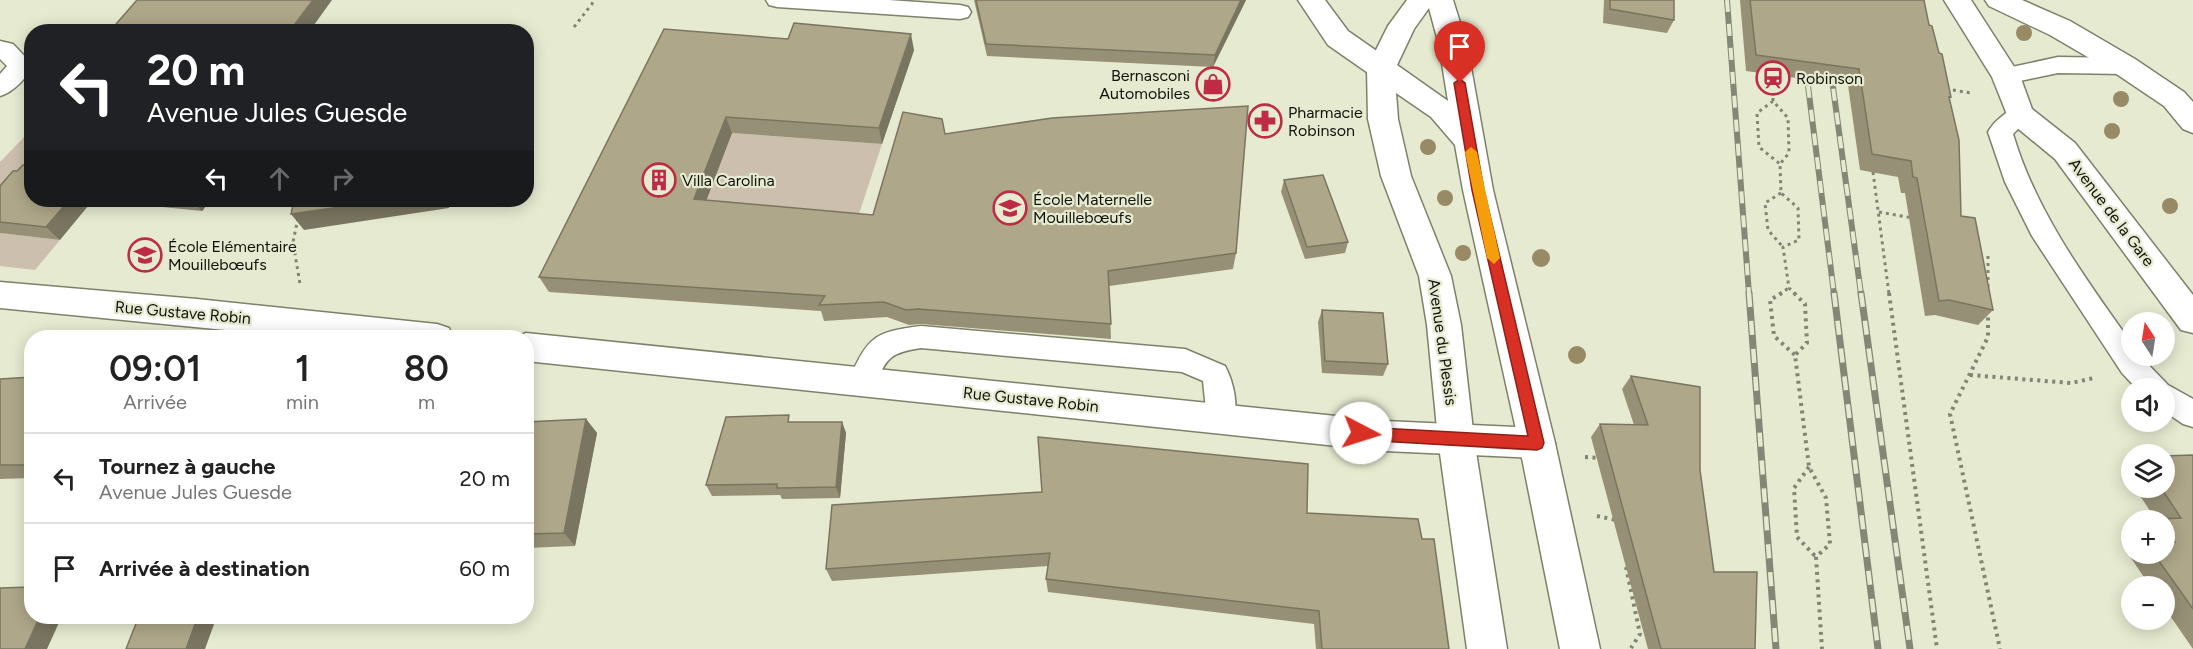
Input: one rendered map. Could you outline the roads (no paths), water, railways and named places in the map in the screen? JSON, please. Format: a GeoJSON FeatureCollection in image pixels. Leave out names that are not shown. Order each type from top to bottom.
{"type":"FeatureCollection","features":[{"type":"Feature","properties":{"kind":"street"},"geometry":{"type":"LineString","coordinates":[[1311,0],[1338,38],[1441,110],[1469,141]]}},
{"type":"Feature","properties":{"kind":"street"},"geometry":{"type":"LineString","coordinates":[[1381,68],[1402,26],[1421,0]]}},
{"type":"Feature","properties":{"kind":"street"},"geometry":{"type":"LineString","coordinates":[[1440,0],[1453,45],[1469,141],[1537,443],[1580,649]]}},
{"type":"Feature","properties":{"kind":"street","name":"Avenue de la Gare"},"geometry":{"type":"LineString","coordinates":[[1957,0],[2014,97],[2065,151],[2193,320]]}},
{"type":"Feature","properties":{"kind":"street"},"geometry":{"type":"LineString","coordinates":[[1998,0],[2060,28],[2126,66],[2174,99],[2193,122]]}},
{"type":"Feature","properties":{"kind":"street","name":"Avenue du Plessis"},"geometry":{"type":"LineString","coordinates":[[1381,68],[1383,119],[1396,176],[1435,276],[1444,325],[1456,439],[1487,649]]}},
{"type":"Feature","properties":{"kind":"street","name":"Rue Gustave Robin"},"geometry":{"type":"LineString","coordinates":[[0,295],[196,312],[362,330]]}},
{"type":"Feature","properties":{"kind":"street","name":"Rue Gustave Robin"},"geometry":{"type":"LineString","coordinates":[[534,348],[1384,436],[1537,443]]}},
{"type":"Feature","properties":{"kind":"lane"},"geometry":{"type":"LineString","coordinates":[[777,0],[960,12]]}},
{"type":"Feature","properties":{"kind":"lane"},"geometry":{"type":"LineString","coordinates":[[0,49],[5,50],[21,66],[0,88]]}},
{"type":"Feature","properties":{"kind":"lane"},"geometry":{"type":"LineString","coordinates":[[2126,66],[2058,65],[2014,97],[2000,132],[2006,158],[2045,238],[2142,378]]}},
{"type":"Feature","properties":{"kind":"lane"},"geometry":{"type":"LineString","coordinates":[[862,382],[871,361],[890,341],[921,337],[1185,361],[1215,374],[1220,395],[1221,419]]}},
{"type":"Feature","properties":{"kind":"lane"},"geometry":{"type":"LineString","coordinates":[[2175,403],[2193,415]]}},
{"type":"Feature","properties":{"kind":"railway"},"geometry":{"type":"LineString","coordinates":[[1727,0],[1749,294]]}},
{"type":"Feature","properties":{"kind":"railway"},"geometry":{"type":"LineString","coordinates":[[1805,62],[1834,294]]}},
{"type":"Feature","properties":{"kind":"railway"},"geometry":{"type":"LineString","coordinates":[[1830,65],[1861,294]]}},
{"type":"Feature","properties":{"kind":"railway"},"geometry":{"type":"LineString","coordinates":[[1749,293],[1776,649]]}},
{"type":"Feature","properties":{"kind":"railway"},"geometry":{"type":"LineString","coordinates":[[1834,293],[1878,649]]}},
{"type":"Feature","properties":{"kind":"railway"},"geometry":{"type":"LineString","coordinates":[[1861,293],[1910,649]]}},
{"type":"Feature","properties":{"kind":"place","name":"Robinson"},"geometry":{"type":"Point","coordinates":[1773,78]}},
{"type":"Feature","properties":{"kind":"place","name":"Bernasconi Automobiles"},"geometry":{"type":"Point","coordinates":[1213,84]}},
{"type":"Feature","properties":{"kind":"place","name":"Pharmacie Robinson"},"geometry":{"type":"Point","coordinates":[1265,121]}},
{"type":"Feature","properties":{"kind":"place","name":"Villa Carolina"},"geometry":{"type":"Point","coordinates":[659,180]}},
{"type":"Feature","properties":{"kind":"place","name":"École Maternelle Mouillebœufs"},"geometry":{"type":"Point","coordinates":[1010,208]}},
{"type":"Feature","properties":{"kind":"place","name":"École Elémentaire Mouillebœufs"},"geometry":{"type":"Point","coordinates":[145,255]}}]}
